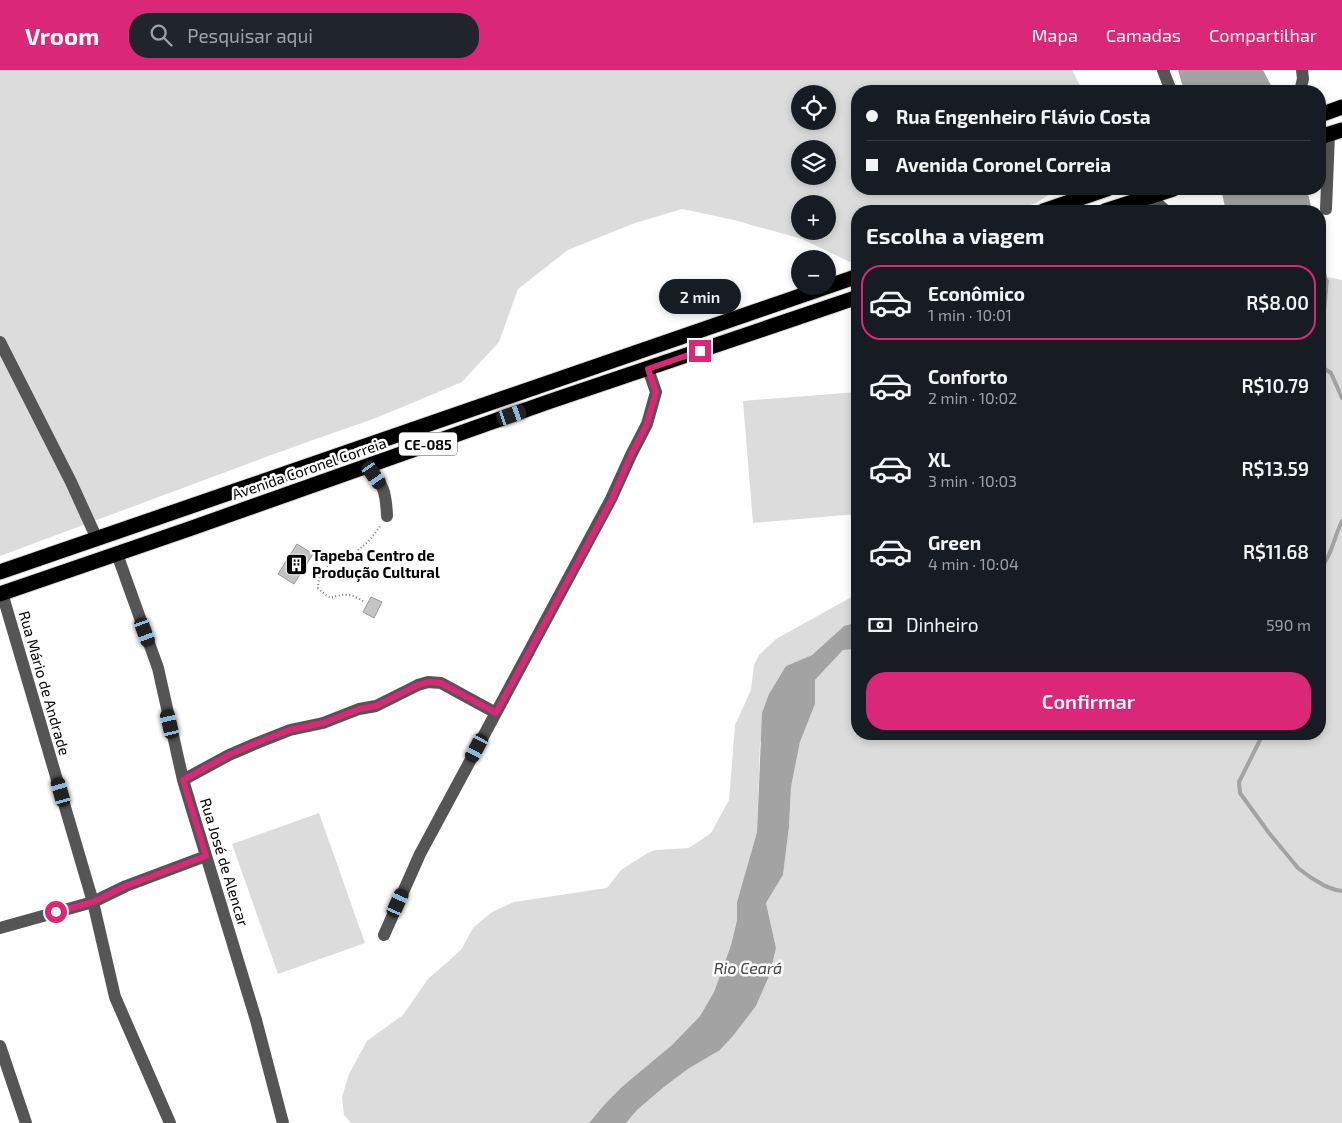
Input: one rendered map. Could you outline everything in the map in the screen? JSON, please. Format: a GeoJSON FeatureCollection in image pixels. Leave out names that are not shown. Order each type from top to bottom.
{"type":"FeatureCollection","features":[{"type":"Feature","properties":{"kind":"highway"},"geometry":{"type":"LineString","coordinates":[[1060,205],[1090,195]]}},
{"type":"Feature","properties":{"kind":"highway"},"geometry":{"type":"LineString","coordinates":[[1123,205],[1153,195]]}},
{"type":"Feature","properties":{"kind":"highway","name":"Avenida Coronel Correia"},"geometry":{"type":"LineString","coordinates":[[0,572],[851,278]]}},
{"type":"Feature","properties":{"kind":"highway","name":"Avenida Coronel Correia"},"geometry":{"type":"LineString","coordinates":[[1,593],[851,298]]}},
{"type":"Feature","properties":{"kind":"street"},"geometry":{"type":"LineString","coordinates":[[1163,70],[1168,85]]}},
{"type":"Feature","properties":{"kind":"street"},"geometry":{"type":"LineString","coordinates":[[1302,70],[1302,85]]}},
{"type":"Feature","properties":{"kind":"street"},"geometry":{"type":"LineString","coordinates":[[1326,209],[1328,134]]}},
{"type":"Feature","properties":{"kind":"street"},"geometry":{"type":"LineString","coordinates":[[1149,196],[1159,205]]}},
{"type":"Feature","properties":{"kind":"street"},"geometry":{"type":"LineString","coordinates":[[0,342],[71,482],[97,539]]}},
{"type":"Feature","properties":{"kind":"street"},"geometry":{"type":"LineString","coordinates":[[384,935],[420,854],[612,499],[647,424],[656,392],[648,369]]}},
{"type":"Feature","properties":{"kind":"street"},"geometry":{"type":"LineString","coordinates":[[365,467],[382,486],[386,497],[387,516]]}},
{"type":"Feature","properties":{"kind":"street","name":"Rua José de Alencar"},"geometry":{"type":"LineString","coordinates":[[117,554],[158,668],[183,780],[256,1020],[283,1123]]}},
{"type":"Feature","properties":{"kind":"street","name":"Rua Mário de Andrade"},"geometry":{"type":"LineString","coordinates":[[1,593],[93,902],[115,997],[170,1123]]}},
{"type":"Feature","properties":{"kind":"street"},"geometry":{"type":"LineString","coordinates":[[183,780],[229,755],[256,743],[290,730],[323,723],[359,709],[376,706],[428,682],[441,683],[496,713]]}},
{"type":"Feature","properties":{"kind":"street"},"geometry":{"type":"LineString","coordinates":[[0,928],[93,902],[126,886],[206,856]]}},
{"type":"Feature","properties":{"kind":"street"},"geometry":{"type":"LineString","coordinates":[[0,1046],[26,1123]]}},
{"type":"Feature","properties":{"kind":"path"},"geometry":{"type":"LineString","coordinates":[[363,602],[349,594],[333,598],[326,596],[318,588],[318,579],[324,568],[359,550],[373,536],[387,516]]}},
{"type":"Feature","properties":{"kind":"shaded area"},"geometry":{"type":"Polygon","coordinates":[[[0,70],[1072,70],[1080,85],[851,85],[851,195],[1049,195],[1030,205],[851,205],[850,262],[836,255],[836,250],[825,250],[804,240],[836,240],[836,195],[791,195],[791,236],[734,220],[682,209],[635,223],[568,250],[518,289],[499,342],[462,382],[376,418],[0,556],[0,70]]]}},
{"type":"Feature","properties":{"kind":"shaded area"},"geometry":{"type":"Polygon","coordinates":[[[1327,277],[1342,280],[1342,1123],[626,1123],[637,1110],[664,1087],[688,1069],[720,1050],[756,1006],[770,974],[776,948],[766,903],[783,875],[789,827],[791,787],[800,742],[815,704],[815,680],[843,650],[851,649],[851,740],[1326,740],[1326,311],[1329,282],[1327,277]]]}},
{"type":"Feature","properties":{"kind":"shaded area"},"geometry":{"type":"Polygon","coordinates":[[[851,392],[851,515],[753,523],[743,401],[851,392]]]}},
{"type":"Feature","properties":{"kind":"shaded area"},"geometry":{"type":"Polygon","coordinates":[[[851,597],[851,624],[844,626],[812,655],[786,666],[760,743],[757,832],[737,902],[737,920],[731,945],[714,992],[700,1016],[672,1045],[604,1105],[589,1123],[351,1123],[344,1115],[342,1097],[349,1074],[367,1041],[403,1015],[428,979],[461,950],[473,928],[492,912],[514,902],[607,888],[621,870],[646,854],[655,850],[689,848],[711,833],[729,800],[735,725],[751,690],[754,665],[759,655],[776,639],[851,597]]]}},
{"type":"Feature","properties":{"kind":"shaded area"},"geometry":{"type":"Polygon","coordinates":[[[319,813],[365,943],[278,974],[232,844],[319,813]]]}},
{"type":"Feature","properties":{"kind":"water"},"geometry":{"type":"Polygon","coordinates":[[[1178,70],[1263,70],[1271,85],[1182,85],[1178,70]]]}},
{"type":"Feature","properties":{"kind":"water"},"geometry":{"type":"Polygon","coordinates":[[[1222,195],[1308,195],[1311,205],[1225,205],[1222,195]]]}},
{"type":"Feature","properties":{"kind":"water"},"geometry":{"type":"Polygon","coordinates":[[[1326,272],[1329,281],[1326,311],[1326,272]]]}},
{"type":"Feature","properties":{"kind":"water","name":"Rio Ceará"},"geometry":{"type":"Polygon","coordinates":[[[851,624],[851,649],[843,650],[815,680],[815,704],[800,742],[791,787],[789,827],[783,875],[766,903],[776,948],[770,974],[756,1006],[720,1050],[688,1069],[664,1087],[637,1110],[626,1123],[589,1123],[623,1086],[672,1045],[700,1016],[714,992],[731,945],[737,920],[737,902],[757,832],[762,713],[769,694],[786,666],[812,655],[844,626],[851,624]]]}},
{"type":"Feature","properties":{"kind":"building","name":"Tapeba Centro de Produção Cultural"},"geometry":{"type":"Polygon","coordinates":[[[297,544],[313,554],[294,584],[278,574],[297,544]]]}},
{"type":"Feature","properties":{"kind":"building"},"geometry":{"type":"Polygon","coordinates":[[[371,597],[382,602],[374,618],[363,612],[371,597]]]}},
{"type":"Feature","properties":{"kind":"waterway"},"geometry":{"type":"LineString","coordinates":[[1326,370],[1331,373],[1342,398]]}},
{"type":"Feature","properties":{"kind":"waterway"},"geometry":{"type":"LineString","coordinates":[[1326,560],[1342,521]]}},
{"type":"Feature","properties":{"kind":"waterway"},"geometry":{"type":"LineString","coordinates":[[1260,740],[1239,782],[1240,793],[1269,833],[1298,868],[1325,886],[1342,891]]}},
{"type":"Feature","properties":{"kind":"place","name":"Tapeba Centro de Produção Cultural"},"geometry":{"type":"Point","coordinates":[296,564]}},
{"type":"Feature","properties":{"kind":"route"},"geometry":{"type":"LineString","coordinates":[[56,912],[93,902],[126,886],[206,856],[183,780],[229,755],[290,730],[323,723],[359,709],[376,706],[428,682],[441,683],[496,713],[612,499],[647,424],[656,392],[648,369],[700,351]]}}]}
